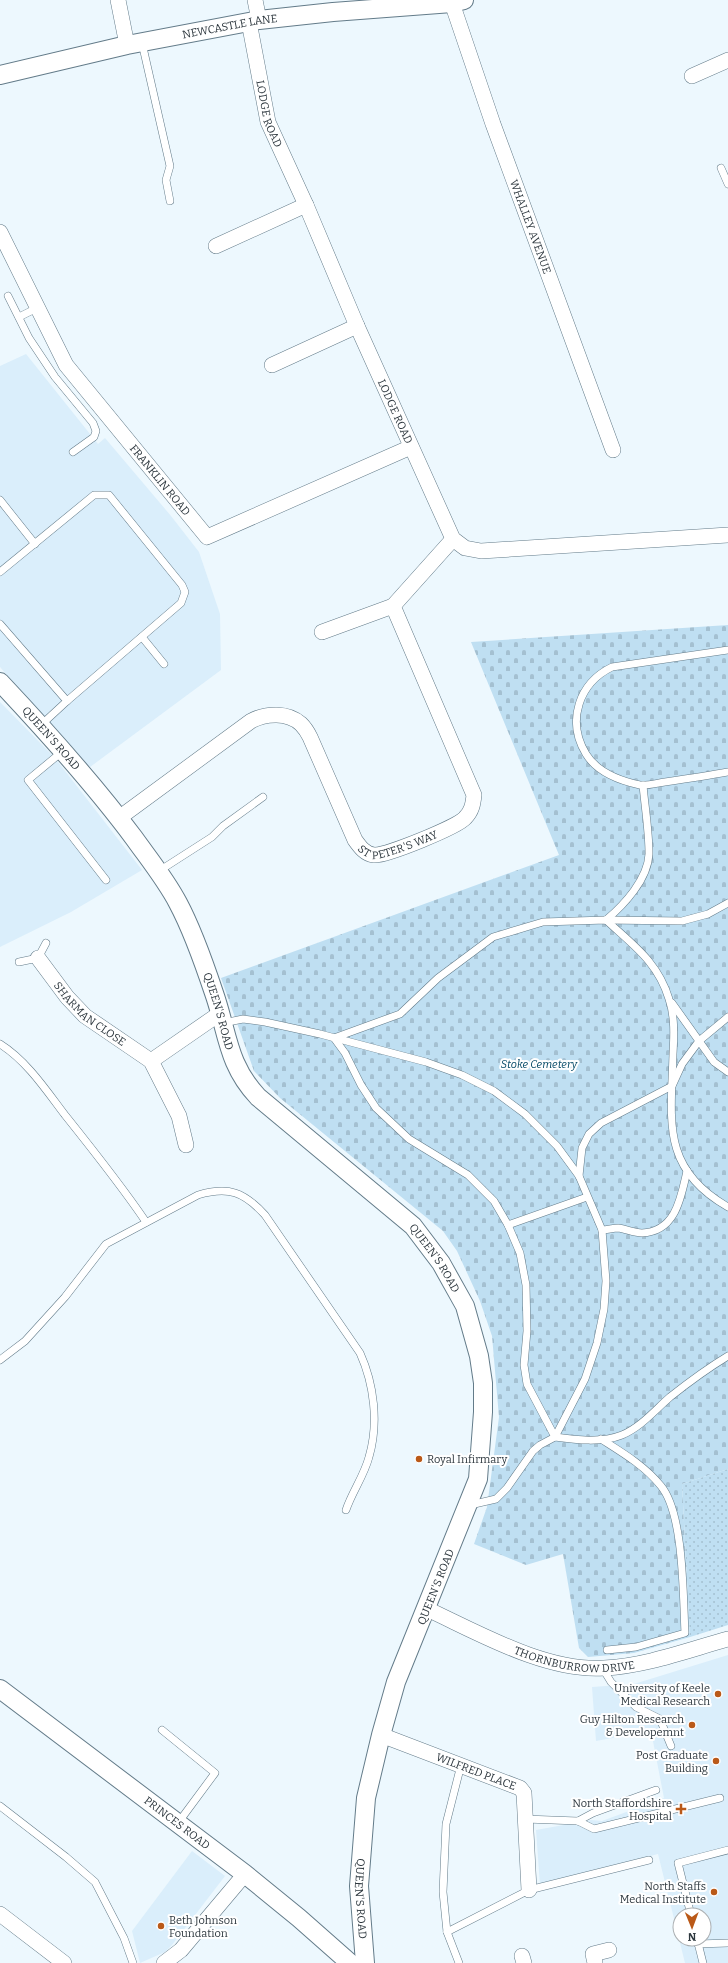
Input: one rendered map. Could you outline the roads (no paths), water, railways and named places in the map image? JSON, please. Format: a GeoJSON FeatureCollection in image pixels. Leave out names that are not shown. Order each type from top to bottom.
{"type":"FeatureCollection","features":[{"type":"Feature","properties":{"kind":"street"},"geometry":{"type":"LineString","coordinates":[[118,0],[134,44]]}},
{"type":"Feature","properties":{"kind":"street","name":"LODGE ROAD"},"geometry":{"type":"LineString","coordinates":[[255,0],[254,21],[268,122],[306,205],[357,326],[453,539]]}},
{"type":"Feature","properties":{"kind":"street","name":"NEWCASTLE LANE"},"geometry":{"type":"LineString","coordinates":[[0,75],[134,44],[254,21],[333,9],[458,2]]}},
{"type":"Feature","properties":{"kind":"street","name":"WHALLEY AVENUE"},"geometry":{"type":"LineString","coordinates":[[458,2],[491,119],[613,450]]}},
{"type":"Feature","properties":{"kind":"street"},"geometry":{"type":"LineString","coordinates":[[692,76],[728,60]]}},
{"type":"Feature","properties":{"kind":"street"},"geometry":{"type":"LineString","coordinates":[[216,246],[306,205]]}},
{"type":"Feature","properties":{"kind":"street","name":"FRANKLIN ROAD"},"geometry":{"type":"LineString","coordinates":[[0,232],[66,365],[207,537],[411,447]]}},
{"type":"Feature","properties":{"kind":"street"},"geometry":{"type":"LineString","coordinates":[[272,365],[357,326]]}},
{"type":"Feature","properties":{"kind":"street"},"geometry":{"type":"LineString","coordinates":[[322,632],[393,606],[453,539],[465,548],[481,551],[728,534]]}},
{"type":"Feature","properties":{"kind":"street","name":"ST PETER'S WAY"},"geometry":{"type":"LineString","coordinates":[[119,818],[251,721],[261,716],[277,714],[290,717],[302,724],[310,737],[355,840],[362,850],[374,855],[386,854],[454,826],[465,818],[473,807],[474,795],[393,606]]}},
{"type":"Feature","properties":{"kind":"street","name":"QUEEN'S ROAD"},"geometry":{"type":"LineString","coordinates":[[0,682],[41,725],[63,751],[119,818],[159,872],[181,910],[215,994],[221,1019],[237,1068],[246,1084],[294,1128],[413,1226],[441,1263],[465,1306],[478,1350],[483,1383],[481,1457],[478,1479],[427,1609],[396,1682],[381,1735],[366,1798],[359,1886],[365,1963]]}},
{"type":"Feature","properties":{"kind":"street","name":"SHARMAN CLOSE"},"geometry":{"type":"LineString","coordinates":[[38,958],[67,997],[85,1016],[151,1061],[184,1115],[186,1145]]}},
{"type":"Feature","properties":{"kind":"street"},"geometry":{"type":"LineString","coordinates":[[151,1061],[221,1019]]}},
{"type":"Feature","properties":{"kind":"street","name":"THORNBURROW DRIVE"},"geometry":{"type":"LineString","coordinates":[[427,1609],[528,1656],[576,1666],[603,1668],[653,1660],[728,1639]]}},
{"type":"Feature","properties":{"kind":"street","name":"PRINCES ROAD"},"geometry":{"type":"LineString","coordinates":[[0,1688],[244,1874],[300,1918],[350,1963]]}},
{"type":"Feature","properties":{"kind":"street","name":"WILFRED PLACE"},"geometry":{"type":"LineString","coordinates":[[381,1735],[520,1788],[524,1793],[529,1890]]}},
{"type":"Feature","properties":{"kind":"street"},"geometry":{"type":"LineString","coordinates":[[164,1963],[182,1950],[244,1874]]}},
{"type":"Feature","properties":{"kind":"street"},"geometry":{"type":"LineString","coordinates":[[0,1914],[64,1963]]}},
{"type":"Feature","properties":{"kind":"street"},"geometry":{"type":"LineString","coordinates":[[595,1963],[593,1954],[609,1950]]}},
{"type":"Feature","properties":{"kind":"lane"},"geometry":{"type":"LineString","coordinates":[[134,44],[170,166],[166,180],[170,200]]}},
{"type":"Feature","properties":{"kind":"lane"},"geometry":{"type":"LineString","coordinates":[[721,168],[728,184]]}},
{"type":"Feature","properties":{"kind":"lane"},"geometry":{"type":"LineString","coordinates":[[8,296],[29,338],[55,377],[93,423],[96,431],[94,437],[73,452]]}},
{"type":"Feature","properties":{"kind":"lane"},"geometry":{"type":"LineString","coordinates":[[19,317],[37,308]]}},
{"type":"Feature","properties":{"kind":"lane"},"geometry":{"type":"LineString","coordinates":[[0,572],[94,495],[109,495],[182,585],[184,592],[181,603],[41,725]]}},
{"type":"Feature","properties":{"kind":"lane"},"geometry":{"type":"LineString","coordinates":[[0,500],[35,544]]}},
{"type":"Feature","properties":{"kind":"lane"},"geometry":{"type":"LineString","coordinates":[[0,624],[67,701]]}},
{"type":"Feature","properties":{"kind":"lane"},"geometry":{"type":"LineString","coordinates":[[142,637],[164,664]]}},
{"type":"Feature","properties":{"kind":"lane"},"geometry":{"type":"LineString","coordinates":[[728,650],[624,664],[600,673],[589,684],[577,711],[576,724],[579,738],[586,755],[606,772],[618,779],[642,786],[728,772]]}},
{"type":"Feature","properties":{"kind":"lane"},"geometry":{"type":"LineString","coordinates":[[63,751],[28,780],[106,880]]}},
{"type":"Feature","properties":{"kind":"lane"},"geometry":{"type":"LineString","coordinates":[[606,920],[616,911],[638,884],[646,868],[649,854],[642,786]]}},
{"type":"Feature","properties":{"kind":"lane"},"geometry":{"type":"LineString","coordinates":[[159,872],[212,837],[223,826],[263,797]]}},
{"type":"Feature","properties":{"kind":"lane"},"geometry":{"type":"LineString","coordinates":[[334,1038],[400,1014],[438,978],[493,936],[543,922],[606,920],[682,921],[708,914],[728,903]]}},
{"type":"Feature","properties":{"kind":"lane"},"geometry":{"type":"LineString","coordinates":[[606,920],[648,957],[669,999],[714,1062],[728,1072]]}},
{"type":"Feature","properties":{"kind":"lane"},"geometry":{"type":"LineString","coordinates":[[19,962],[38,958],[46,943]]}},
{"type":"Feature","properties":{"kind":"lane"},"geometry":{"type":"LineString","coordinates":[[669,999],[673,1018],[671,1127],[679,1157],[694,1182],[712,1198],[728,1208]]}},
{"type":"Feature","properties":{"kind":"lane"},"geometry":{"type":"LineString","coordinates":[[579,1176],[582,1148],[589,1134],[601,1123],[672,1086],[682,1064],[699,1041],[728,1018]]}},
{"type":"Feature","properties":{"kind":"lane"},"geometry":{"type":"LineString","coordinates":[[221,1019],[244,1019],[265,1022],[334,1038],[426,1062],[462,1075],[494,1091],[525,1114],[557,1146],[579,1176],[602,1230],[606,1281],[604,1308],[597,1343],[585,1379],[555,1437]]}},
{"type":"Feature","properties":{"kind":"lane"},"geometry":{"type":"LineString","coordinates":[[334,1038],[345,1053],[361,1085],[376,1108],[409,1139],[468,1175],[494,1201],[508,1225],[520,1253],[526,1285],[527,1331],[524,1365],[527,1384],[555,1437]]}},
{"type":"Feature","properties":{"kind":"lane"},"geometry":{"type":"LineString","coordinates":[[0,1044],[8,1049],[32,1073],[125,1191],[146,1222]]}},
{"type":"Feature","properties":{"kind":"lane"},"geometry":{"type":"LineString","coordinates":[[602,1230],[617,1228],[641,1233],[655,1231],[667,1224],[675,1213],[687,1171]]}},
{"type":"Feature","properties":{"kind":"lane"},"geometry":{"type":"LineString","coordinates":[[0,1360],[25,1341],[66,1297],[106,1244],[198,1195],[214,1190],[231,1191],[243,1196],[254,1203],[265,1215],[360,1353],[371,1381],[374,1413],[369,1457],[346,1510]]}},
{"type":"Feature","properties":{"kind":"lane"},"geometry":{"type":"LineString","coordinates":[[508,1225],[587,1197]]}},
{"type":"Feature","properties":{"kind":"lane"},"geometry":{"type":"LineString","coordinates":[[468,1506],[496,1499],[507,1488],[518,1469],[540,1445],[555,1437],[601,1439],[622,1435],[637,1426],[711,1366],[728,1356]]}},
{"type":"Feature","properties":{"kind":"lane"},"geometry":{"type":"LineString","coordinates":[[601,1439],[634,1459],[661,1489],[673,1508],[677,1526],[686,1633],[636,1647],[607,1650]]}},
{"type":"Feature","properties":{"kind":"lane"},"geometry":{"type":"LineString","coordinates":[[603,1668],[611,1682],[636,1707],[660,1719],[672,1746]]}},
{"type":"Feature","properties":{"kind":"lane"},"geometry":{"type":"LineString","coordinates":[[162,1730],[215,1773],[177,1824]]}},
{"type":"Feature","properties":{"kind":"lane"},"geometry":{"type":"LineString","coordinates":[[459,1963],[447,1932],[443,1892],[446,1824],[460,1765]]}},
{"type":"Feature","properties":{"kind":"lane"},"geometry":{"type":"LineString","coordinates":[[578,1821],[593,1813],[656,1790]]}},
{"type":"Feature","properties":{"kind":"lane"},"geometry":{"type":"LineString","coordinates":[[525,1819],[578,1821],[594,1829],[720,1798]]}},
{"type":"Feature","properties":{"kind":"lane"},"geometry":{"type":"LineString","coordinates":[[0,1806],[66,1856],[95,1882],[124,1938],[133,1963]]}},
{"type":"Feature","properties":{"kind":"lane"},"geometry":{"type":"LineString","coordinates":[[689,1907],[678,1863],[728,1850]]}},
{"type":"Feature","properties":{"kind":"lane"},"geometry":{"type":"LineString","coordinates":[[447,1932],[529,1890],[649,1860]]}},
{"type":"Feature","properties":{"kind":"lane"},"geometry":{"type":"LineString","coordinates":[[712,1942],[728,1942]]}},
{"type":"Feature","properties":{"kind":"lane"},"geometry":{"type":"LineString","coordinates":[[699,1947],[704,1963]]}},
{"type":"Feature","properties":{"kind":"place","name":"Royal Infirmary"},"geometry":{"type":"Point","coordinates":[419,1459]}},
{"type":"Feature","properties":{"kind":"place","name":"University of Keele Medical Research"},"geometry":{"type":"Point","coordinates":[718,1694]}},
{"type":"Feature","properties":{"kind":"place","name":"Guy Hilton Research & Developemnt"},"geometry":{"type":"Point","coordinates":[692,1725]}},
{"type":"Feature","properties":{"kind":"place","name":"Post Graduate Building"},"geometry":{"type":"Point","coordinates":[716,1761]}},
{"type":"Feature","properties":{"kind":"place","name":"North Staffordshire Hospital"},"geometry":{"type":"Point","coordinates":[681,1809]}},
{"type":"Feature","properties":{"kind":"place","name":"North Staffs Medical Institute"},"geometry":{"type":"Point","coordinates":[714,1892]}},
{"type":"Feature","properties":{"kind":"place","name":"Beth Johnson Foundation"},"geometry":{"type":"Point","coordinates":[161,1926]}},
{"type":"Feature","properties":{"kind":"park label","name":"Stoke Cemetery"},"geometry":{"type":"Point","coordinates":[539,1064]}}]}
